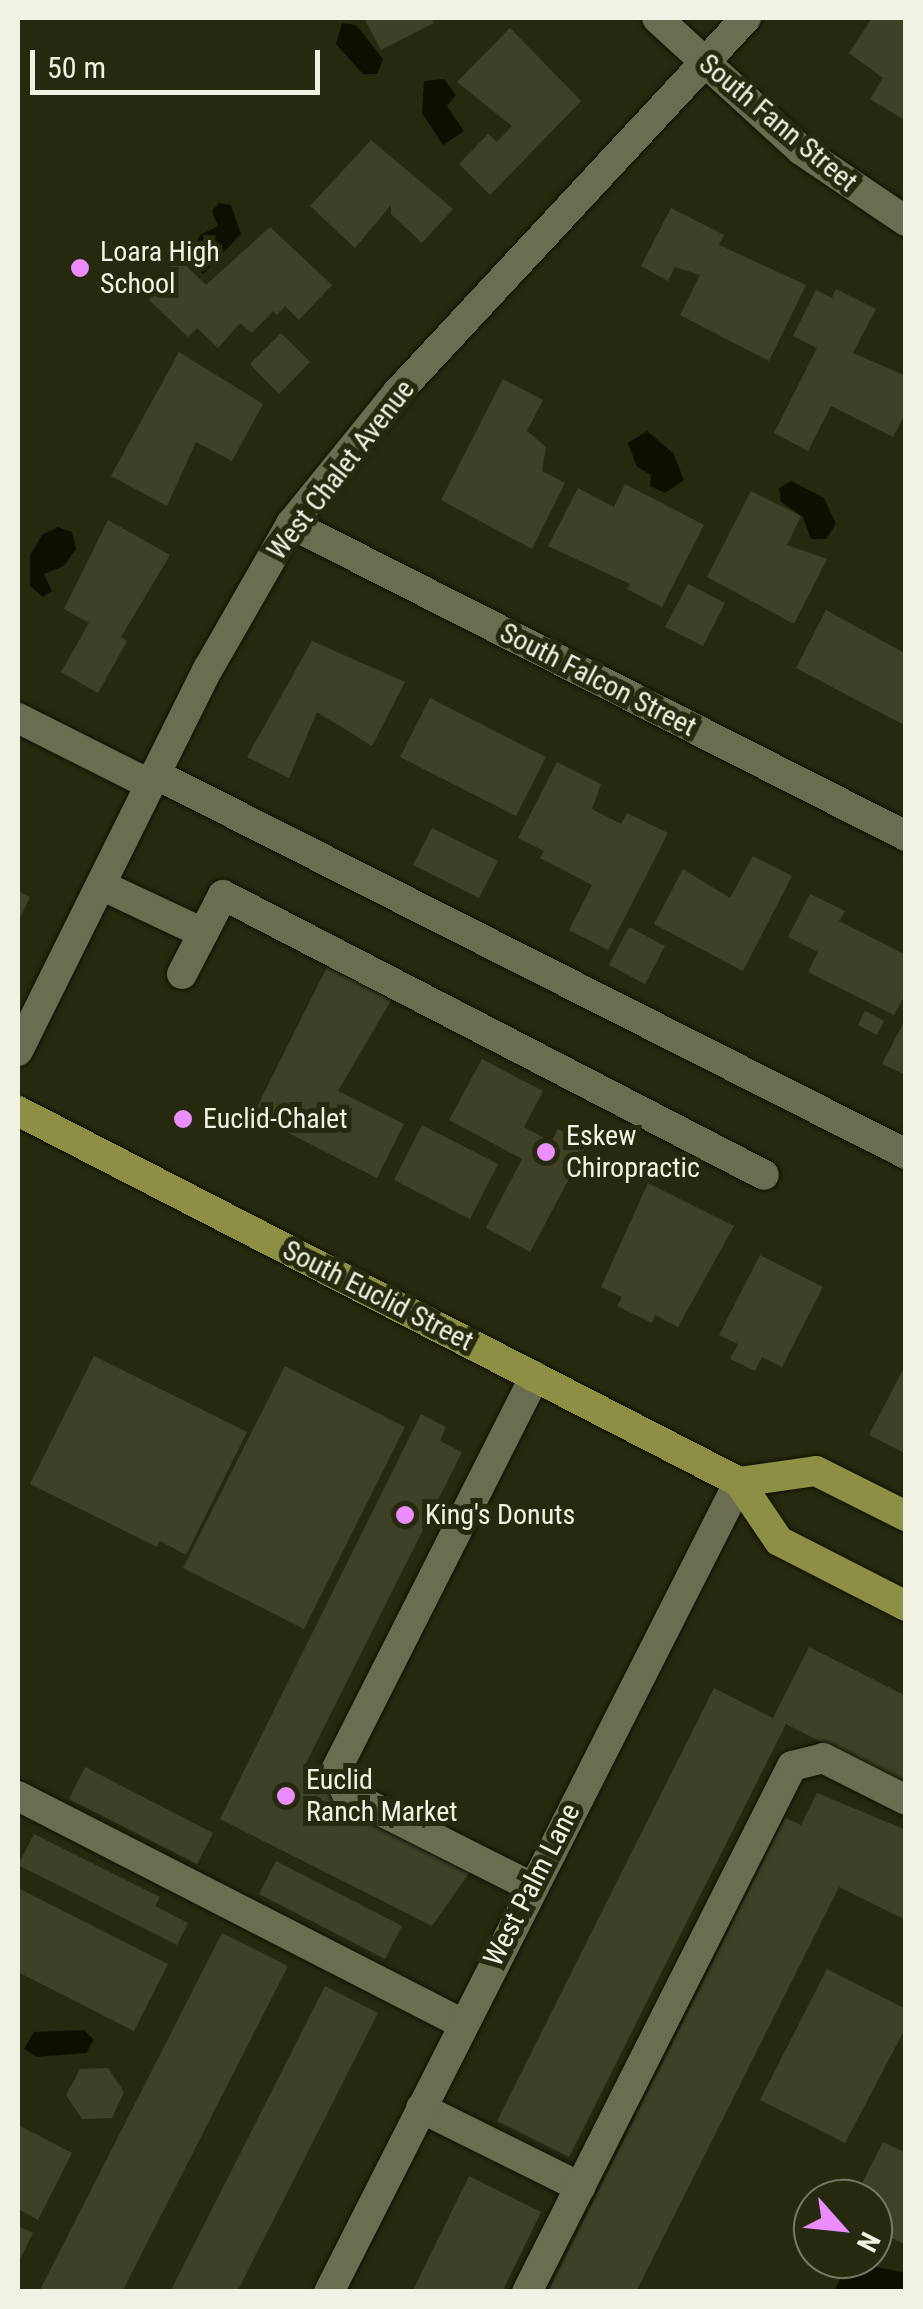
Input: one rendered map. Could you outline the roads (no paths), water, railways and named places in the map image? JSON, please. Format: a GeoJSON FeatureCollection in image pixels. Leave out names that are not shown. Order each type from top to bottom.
{"type":"FeatureCollection","features":[{"type":"Feature","properties":{"kind":"main road","name":"South Euclid Street"},"geometry":{"type":"LineString","coordinates":[[18,1112],[739,1482],[780,1541],[906,1606]]}},
{"type":"Feature","properties":{"kind":"main road"},"geometry":{"type":"LineString","coordinates":[[739,1482],[816,1470],[906,1516]]}},
{"type":"Feature","properties":{"kind":"street","name":"South Fann Street"},"geometry":{"type":"LineString","coordinates":[[657,18],[814,160],[906,221]]}},
{"type":"Feature","properties":{"kind":"street","name":"West Chalet Avenue"},"geometry":{"type":"LineString","coordinates":[[18,1051],[152,779],[291,524],[398,392],[746,18]]}},
{"type":"Feature","properties":{"kind":"street","name":"South Falcon Street"},"geometry":{"type":"LineString","coordinates":[[291,524],[906,836]]}},
{"type":"Feature","properties":{"kind":"street"},"geometry":{"type":"LineString","coordinates":[[18,718],[152,779],[906,1154]]}},
{"type":"Feature","properties":{"kind":"street"},"geometry":{"type":"LineString","coordinates":[[101,884],[203,934]]}},
{"type":"Feature","properties":{"kind":"street"},"geometry":{"type":"LineString","coordinates":[[182,974],[223,894],[764,1175]]}},
{"type":"Feature","properties":{"kind":"street"},"geometry":{"type":"LineString","coordinates":[[530,1886],[347,1794],[336,1770],[535,1376]]}},
{"type":"Feature","properties":{"kind":"street","name":"West Palm Lane"},"geometry":{"type":"LineString","coordinates":[[329,2292],[530,1886],[739,1482]]}},
{"type":"Feature","properties":{"kind":"street"},"geometry":{"type":"LineString","coordinates":[[527,2292],[792,1766],[823,1758],[906,1800]]}},
{"type":"Feature","properties":{"kind":"street"},"geometry":{"type":"LineString","coordinates":[[18,1796],[463,2024]]}},
{"type":"Feature","properties":{"kind":"street"},"geometry":{"type":"LineString","coordinates":[[421,2108],[580,2188]]}},
{"type":"Feature","properties":{"kind":"place","name":"Loara High School"},"geometry":{"type":"Point","coordinates":[80,268]}},
{"type":"Feature","properties":{"kind":"place","name":"Euclid-Chalet"},"geometry":{"type":"Point","coordinates":[183,1119]}},
{"type":"Feature","properties":{"kind":"place","name":"Eskew Chiropractic"},"geometry":{"type":"Point","coordinates":[546,1152]}},
{"type":"Feature","properties":{"kind":"place","name":"King's Donuts"},"geometry":{"type":"Point","coordinates":[405,1515]}},
{"type":"Feature","properties":{"kind":"place","name":"Euclid Ranch Market"},"geometry":{"type":"Point","coordinates":[286,1796]}}]}
